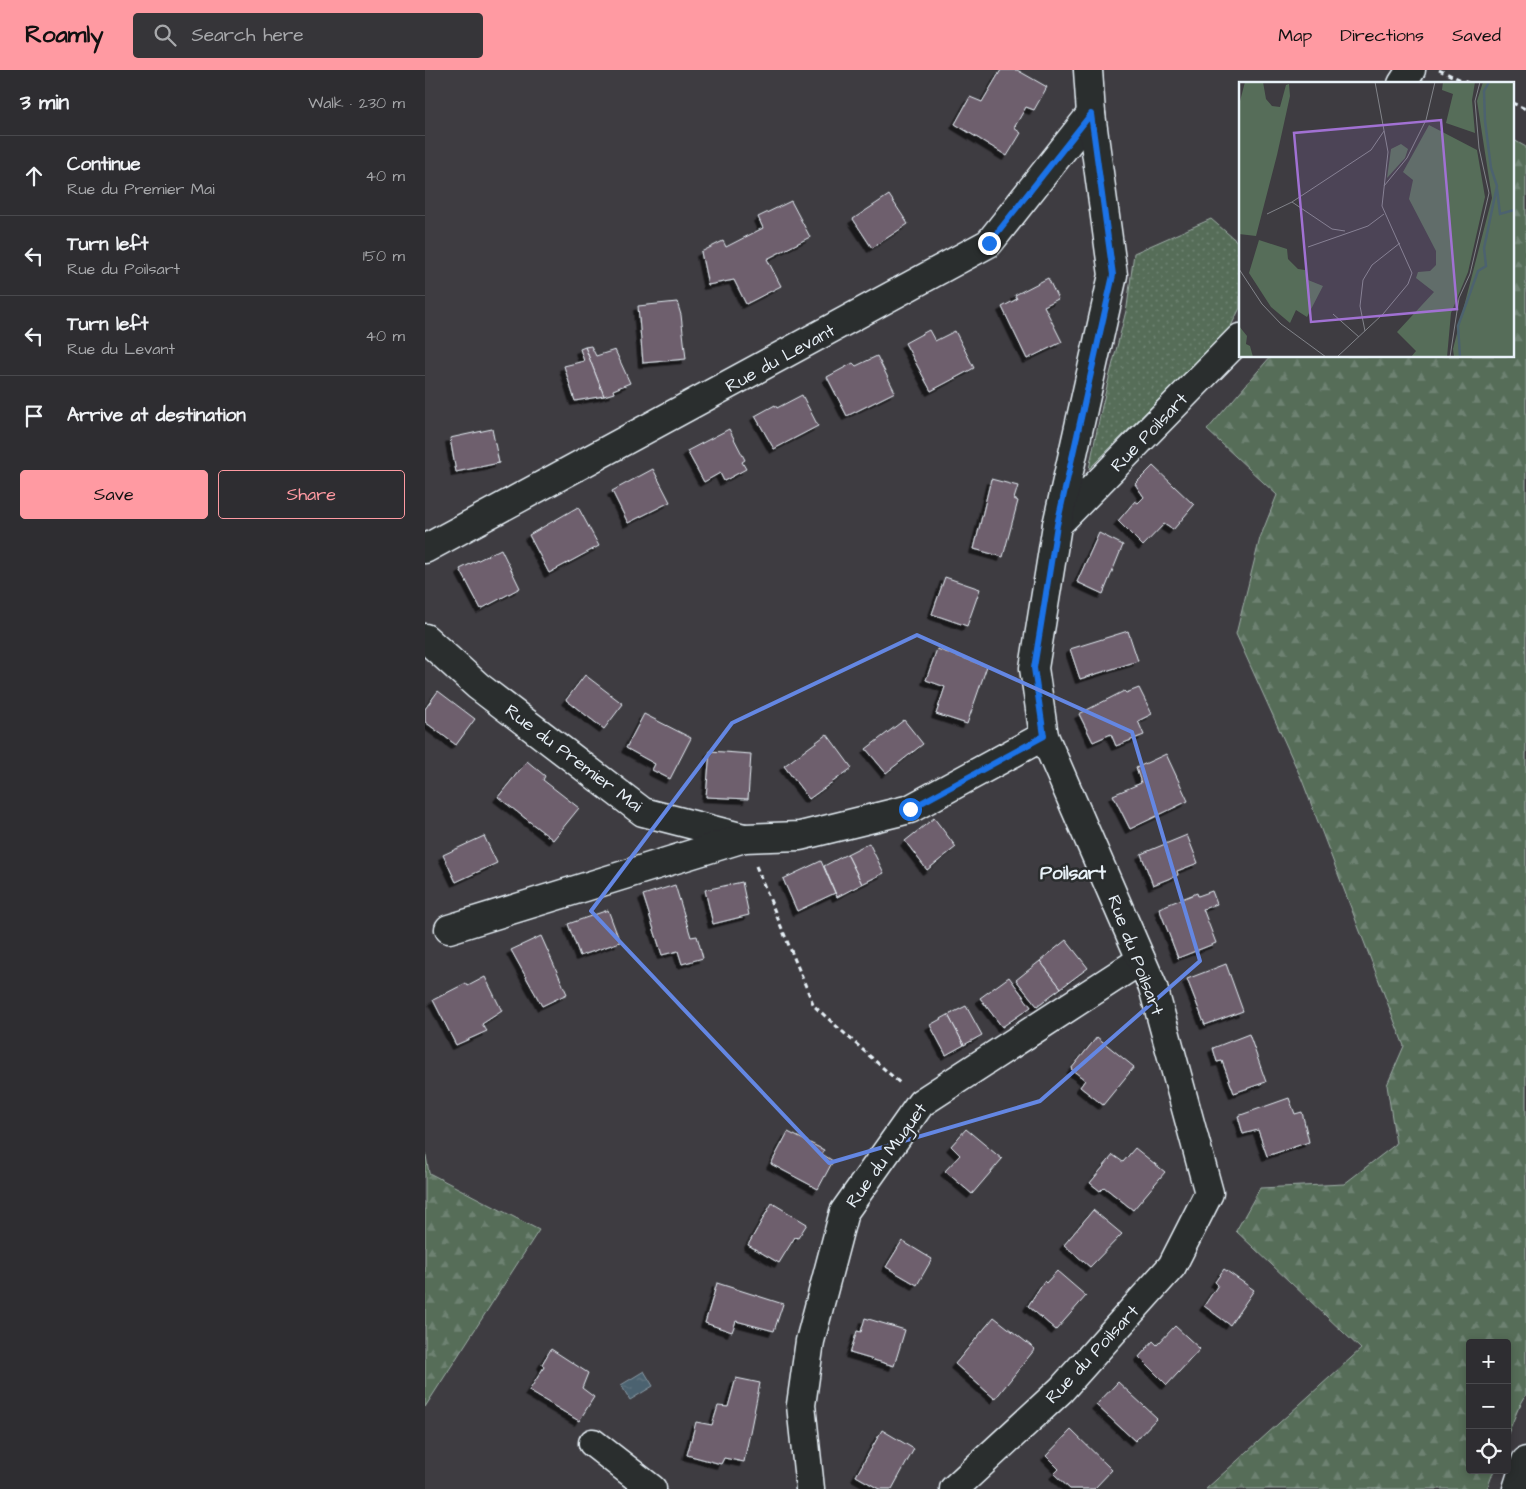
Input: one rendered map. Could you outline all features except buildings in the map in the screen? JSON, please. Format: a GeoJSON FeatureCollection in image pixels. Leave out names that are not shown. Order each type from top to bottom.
{"type":"FeatureCollection","features":[{"type":"Feature","properties":{"kind":"street","name":"Rue du Poilsart"},"geometry":{"type":"LineString","coordinates":[[954,1489],[1061,1390],[1172,1266],[1209,1193],[1153,987],[1044,736],[1034,668],[1057,525],[1113,275],[1091,114],[1088,70]]}},
{"type":"Feature","properties":{"kind":"street"},"geometry":{"type":"LineString","coordinates":[[1403,82],[1411,70]]}},
{"type":"Feature","properties":{"kind":"street","name":"Rue du Levant"},"geometry":{"type":"LineString","coordinates":[[425,549],[989,243],[1091,114]]}},
{"type":"Feature","properties":{"kind":"street","name":"Rue Poilsart"},"geometry":{"type":"LineString","coordinates":[[1057,525],[1239,339]]}},
{"type":"Feature","properties":{"kind":"street","name":"Rue du Premier Mai"},"geometry":{"type":"LineString","coordinates":[[425,638],[478,686],[643,812],[744,838]]}},
{"type":"Feature","properties":{"kind":"street","name":"Rue du Premier Mai"},"geometry":{"type":"LineString","coordinates":[[449,929],[744,838],[800,836],[910,809],[1044,736]]}},
{"type":"Feature","properties":{"kind":"street","name":"Rue du Muguet"},"geometry":{"type":"LineString","coordinates":[[810,1489],[801,1405],[809,1341],[844,1212],[921,1103],[1141,960]]}},
{"type":"Feature","properties":{"kind":"street"},"geometry":{"type":"LineString","coordinates":[[593,1442],[652,1489]]}},
{"type":"Feature","properties":{"kind":"street"},"geometry":{"type":"LineString","coordinates":[[1517,1489],[1526,1461]]}},
{"type":"Feature","properties":{"kind":"path"},"geometry":{"type":"LineString","coordinates":[[1439,70],[1466,82]]}},
{"type":"Feature","properties":{"kind":"path"},"geometry":{"type":"LineString","coordinates":[[1513,103],[1526,109]]}},
{"type":"Feature","properties":{"kind":"path"},"geometry":{"type":"LineString","coordinates":[[744,838],[814,1006],[921,1103]]}},
{"type":"Feature","properties":{"kind":"highlighted area"},"geometry":{"type":"Polygon","coordinates":[[[917,635],[1132,732],[1200,961],[1040,1101],[829,1163],[591,911],[732,723],[917,635]]]}},
{"type":"Feature","properties":{"kind":"green space"},"geometry":{"type":"Polygon","coordinates":[[[1513,140],[1526,147],[1526,1395],[1511,1426],[1511,1339],[1466,1339],[1466,1474],[1493,1474],[1487,1489],[1206,1489],[1361,1349],[1236,1231],[1260,1188],[1344,1184],[1396,1144],[1387,1085],[1404,1046],[1302,780],[1236,634],[1260,538],[1277,495],[1207,430],[1269,358],[1513,358],[1513,140]]]}},
{"type":"Feature","properties":{"kind":"green space"},"geometry":{"type":"Polygon","coordinates":[[[1211,219],[1239,243],[1239,310],[1230,328],[1089,469],[1102,406],[1127,307],[1134,253],[1211,219]]]}},
{"type":"Feature","properties":{"kind":"green space"},"geometry":{"type":"Polygon","coordinates":[[[425,1150],[429,1173],[539,1230],[425,1407],[425,1150]]]}},
{"type":"Feature","properties":{"kind":"water"},"geometry":{"type":"Polygon","coordinates":[[[644,1371],[653,1386],[630,1400],[621,1385],[644,1371]]]}},
{"type":"Feature","properties":{"kind":"district","name":"Poilsart"},"geometry":{"type":"Point","coordinates":[1073,872]}},
{"type":"Feature","properties":{"kind":"route"},"geometry":{"type":"LineString","coordinates":[[910,809],[1044,736],[1034,668],[1057,525],[1113,275],[1091,114],[989,243]]}}]}
